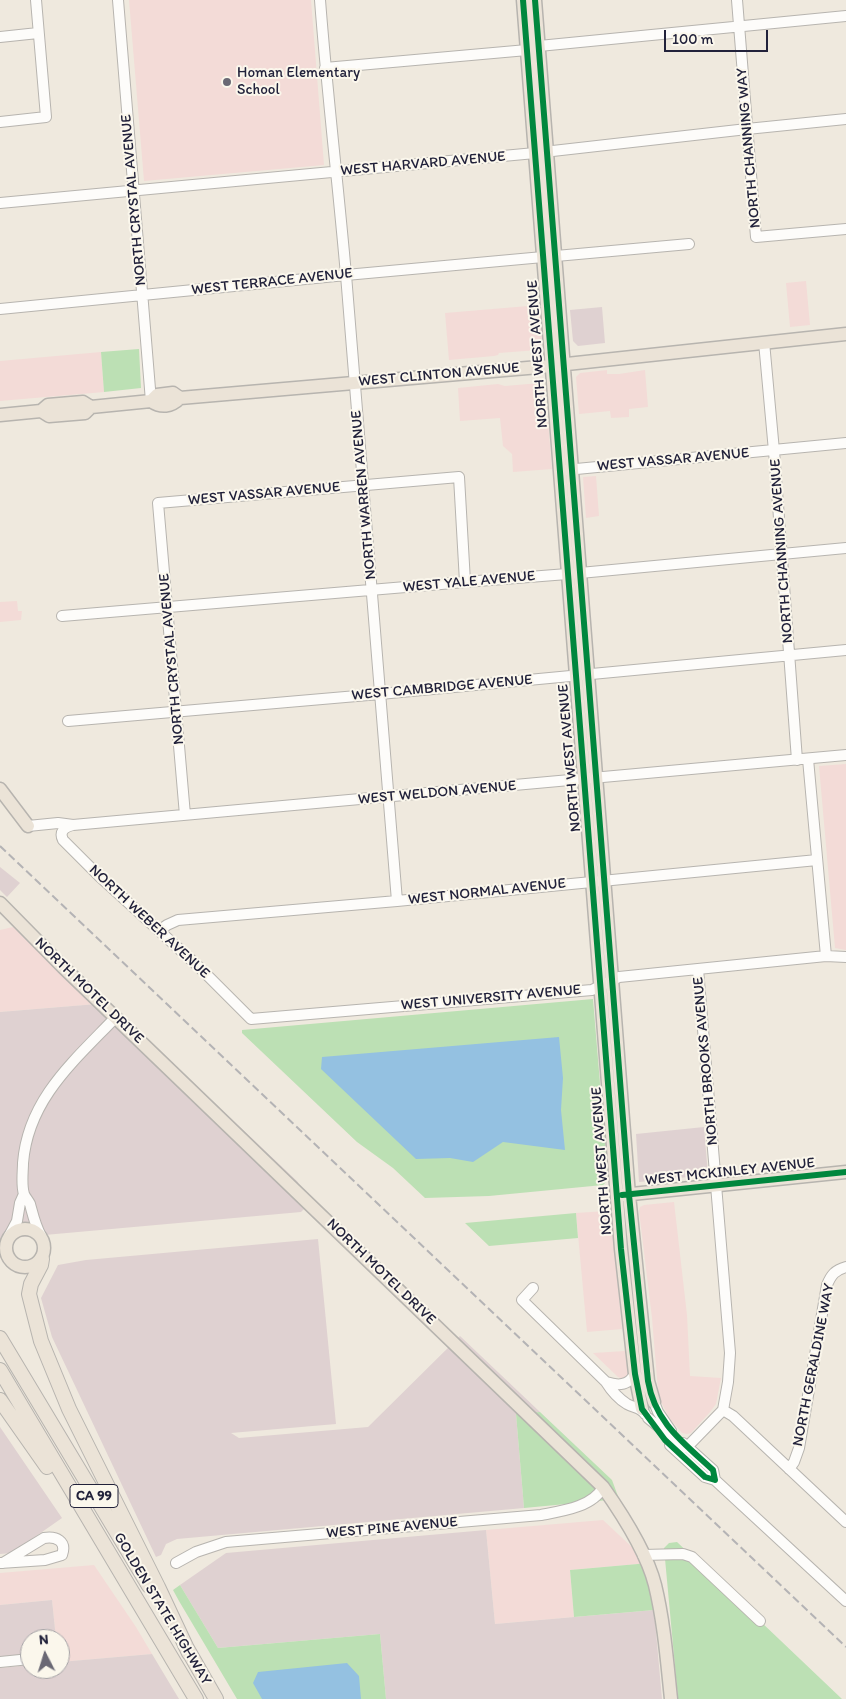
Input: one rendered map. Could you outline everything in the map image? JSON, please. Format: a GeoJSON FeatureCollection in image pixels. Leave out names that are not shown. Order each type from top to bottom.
{"type":"FeatureCollection","features":[{"type":"Feature","properties":{"kind":"highway"},"geometry":{"type":"LineString","coordinates":[[42,1259],[31,1284],[29,1294],[41,1341],[69,1409],[189,1653]]}},
{"type":"Feature","properties":{"kind":"highway","name":"GOLDEN STATE HIGHWAY"},"geometry":{"type":"LineString","coordinates":[[0,1338],[216,1699]]}},
{"type":"Feature","properties":{"kind":"highway","name":"GOLDEN STATE HIGHWAY"},"geometry":{"type":"LineString","coordinates":[[0,1370],[196,1699]]}},
{"type":"Feature","properties":{"kind":"highway"},"geometry":{"type":"LineString","coordinates":[[0,1400],[41,1457],[88,1533],[101,1540],[148,1633],[188,1699]]}},
{"type":"Feature","properties":{"kind":"main road","name":"NORTH WEST AVENUE"},"geometry":{"type":"LineString","coordinates":[[523,0],[533,48],[541,153],[543,258],[559,365]]}},
{"type":"Feature","properties":{"kind":"main road","name":"NORTH WEST AVENUE"},"geometry":{"type":"LineString","coordinates":[[533,48],[536,0]]}},
{"type":"Feature","properties":{"kind":"main road","name":"NORTH WEST AVENUE"},"geometry":{"type":"LineString","coordinates":[[541,153],[556,256],[559,365],[566,470],[598,881],[600,986],[623,1195],[641,1315],[645,1359],[654,1402]]}},
{"type":"Feature","properties":{"kind":"main road","name":"WEST CLINTON AVENUE"},"geometry":{"type":"LineString","coordinates":[[0,415],[41,411],[48,405],[83,402],[91,407],[151,401],[158,406],[174,404],[180,398],[559,365],[846,334]]}},
{"type":"Feature","properties":{"kind":"main road"},"geometry":{"type":"LineString","coordinates":[[0,789],[28,826]]}},
{"type":"Feature","properties":{"kind":"main road","name":"NORTH WEST AVENUE"},"geometry":{"type":"LineString","coordinates":[[598,881],[612,980],[623,1195],[623,1267],[635,1374],[645,1414]]}},
{"type":"Feature","properties":{"kind":"main road"},"geometry":{"type":"LineString","coordinates":[[0,897],[18,921]]}},
{"type":"Feature","properties":{"kind":"main road","name":"NORTH MOTEL DRIVE"},"geometry":{"type":"LineString","coordinates":[[0,903],[603,1487],[624,1517],[644,1556]]}},
{"type":"Feature","properties":{"kind":"main road","name":"WEST MCKINLEY AVENUE"},"geometry":{"type":"LineString","coordinates":[[623,1195],[846,1172]]}},
{"type":"Feature","properties":{"kind":"main road"},"geometry":{"type":"LineString","coordinates":[[19,1230],[31,1230],[41,1236],[45,1247],[42,1259],[32,1267],[20,1267],[5,1258],[5,1240],[19,1230]]}},
{"type":"Feature","properties":{"kind":"main road"},"geometry":{"type":"LineString","coordinates":[[623,1267],[631,1290],[634,1313],[641,1315]]}},
{"type":"Feature","properties":{"kind":"main road"},"geometry":{"type":"LineString","coordinates":[[629,1326],[637,1330],[639,1348],[645,1359]]}},
{"type":"Feature","properties":{"kind":"main road"},"geometry":{"type":"LineString","coordinates":[[644,1556],[655,1583],[667,1656],[671,1699]]}},
{"type":"Feature","properties":{"kind":"street"},"geometry":{"type":"LineString","coordinates":[[0,122],[46,118],[36,0]]}},
{"type":"Feature","properties":{"kind":"street","name":"NORTH CRYSTAL AVENUE"},"geometry":{"type":"LineString","coordinates":[[118,0],[151,401]]}},
{"type":"Feature","properties":{"kind":"street","name":"NORTH WARREN AVENUE"},"geometry":{"type":"LineString","coordinates":[[320,0],[330,129],[346,274],[397,901]]}},
{"type":"Feature","properties":{"kind":"street","name":"NORTH CHANNING WAY"},"geometry":{"type":"LineString","coordinates":[[737,0],[756,237],[846,229]]}},
{"type":"Feature","properties":{"kind":"street"},"geometry":{"type":"LineString","coordinates":[[325,68],[846,16]]}},
{"type":"Feature","properties":{"kind":"street"},"geometry":{"type":"LineString","coordinates":[[0,37],[38,33]]}},
{"type":"Feature","properties":{"kind":"street","name":"WEST HARVARD AVENUE"},"geometry":{"type":"LineString","coordinates":[[0,203],[541,153],[846,119]]}},
{"type":"Feature","properties":{"kind":"street"},"geometry":{"type":"LineString","coordinates":[[556,256],[689,244]]}},
{"type":"Feature","properties":{"kind":"street","name":"WEST TERRACE AVENUE"},"geometry":{"type":"LineString","coordinates":[[0,309],[346,274],[543,258]]}},
{"type":"Feature","properties":{"kind":"street","name":"NORTH CHANNING AVENUE"},"geometry":{"type":"LineString","coordinates":[[764,342],[797,760]]}},
{"type":"Feature","properties":{"kind":"street","name":"WEST VASSAR AVENUE"},"geometry":{"type":"LineString","coordinates":[[566,470],[846,443]]}},
{"type":"Feature","properties":{"kind":"street","name":"WEST VASSAR AVENUE"},"geometry":{"type":"LineString","coordinates":[[158,503],[459,477],[466,582]]}},
{"type":"Feature","properties":{"kind":"street","name":"NORTH CRYSTAL AVENUE"},"geometry":{"type":"LineString","coordinates":[[158,503],[185,815]]}},
{"type":"Feature","properties":{"kind":"street","name":"WEST YALE AVENUE"},"geometry":{"type":"LineString","coordinates":[[62,616],[574,574],[846,548]]}},
{"type":"Feature","properties":{"kind":"street","name":"WEST CAMBRIDGE AVENUE"},"geometry":{"type":"LineString","coordinates":[[68,721],[846,650]]}},
{"type":"Feature","properties":{"kind":"street","name":"WEST WELDON AVENUE"},"geometry":{"type":"LineString","coordinates":[[28,826],[58,823],[73,825],[846,756]]}},
{"type":"Feature","properties":{"kind":"street"},"geometry":{"type":"LineString","coordinates":[[808,759],[826,956]]}},
{"type":"Feature","properties":{"kind":"street","name":"NORTH WEBER AVENUE"},"geometry":{"type":"LineString","coordinates":[[73,825],[66,827],[62,832],[63,840],[252,1019]]}},
{"type":"Feature","properties":{"kind":"street","name":"WEST NORMAL AVENUE"},"geometry":{"type":"LineString","coordinates":[[160,930],[178,920],[397,901],[817,860]]}},
{"type":"Feature","properties":{"kind":"street","name":"WEST UNIVERSITY AVENUE"},"geometry":{"type":"LineString","coordinates":[[252,1019],[592,990],[619,976],[826,956],[846,957]]}},
{"type":"Feature","properties":{"kind":"street","name":"NORTH BROOKS AVENUE"},"geometry":{"type":"LineString","coordinates":[[698,969],[730,1339],[729,1374],[723,1410]]}},
{"type":"Feature","properties":{"kind":"street"},"geometry":{"type":"LineString","coordinates":[[5,1240],[17,1221],[24,1194],[23,1169],[25,1148],[31,1125],[39,1107],[53,1085],[116,1017]]}},
{"type":"Feature","properties":{"kind":"street"},"geometry":{"type":"LineString","coordinates":[[24,1194],[29,1202],[34,1223],[41,1236]]}},
{"type":"Feature","properties":{"kind":"street","name":"NORTH GERALDINE WAY"},"geometry":{"type":"LineString","coordinates":[[789,1469],[794,1462],[799,1448],[827,1285],[830,1277],[836,1270],[846,1266]]}},
{"type":"Feature","properties":{"kind":"street"},"geometry":{"type":"LineString","coordinates":[[533,1288],[522,1300],[612,1390],[627,1404],[645,1414],[677,1446],[687,1446],[723,1410],[733,1416],[845,1519]]}},
{"type":"Feature","properties":{"kind":"street"},"geometry":{"type":"LineString","coordinates":[[606,1382],[617,1385],[624,1384],[632,1380],[635,1374]]}},
{"type":"Feature","properties":{"kind":"street"},"geometry":{"type":"LineString","coordinates":[[654,1402],[664,1423],[712,1470],[715,1480],[846,1601]]}},
{"type":"Feature","properties":{"kind":"street","name":"NORTH WEST AVENUE"},"geometry":{"type":"LineString","coordinates":[[645,1414],[666,1440],[705,1477],[715,1480]]}},
{"type":"Feature","properties":{"kind":"street","name":"WEST PINE AVENUE"},"geometry":{"type":"LineString","coordinates":[[176,1563],[196,1552],[226,1542],[566,1510],[598,1496],[603,1487]]}},
{"type":"Feature","properties":{"kind":"street"},"geometry":{"type":"LineString","coordinates":[[44,1538],[57,1538],[61,1540],[64,1547],[62,1555],[55,1558],[2,1563],[44,1538]]}},
{"type":"Feature","properties":{"kind":"street"},"geometry":{"type":"LineString","coordinates":[[644,1556],[683,1554],[692,1557],[760,1621]]}},
{"type":"Feature","properties":{"kind":"street"},"geometry":{"type":"LineString","coordinates":[[0,1662],[20,1660]]}},
{"type":"Feature","properties":{"kind":"shaded area","name":"Homan Elementary School"},"geometry":{"type":"Polygon","coordinates":[[[129,0],[311,0],[324,165],[144,181],[129,0]]]}},
{"type":"Feature","properties":{"kind":"shaded area"},"geometry":{"type":"Polygon","coordinates":[[[806,281],[810,325],[790,327],[786,283],[806,281]]]}},
{"type":"Feature","properties":{"kind":"shaded area"},"geometry":{"type":"Polygon","coordinates":[[[540,305],[543,343],[538,350],[449,360],[445,313],[540,305]]]}},
{"type":"Feature","properties":{"kind":"shaded area"},"geometry":{"type":"Polygon","coordinates":[[[602,307],[605,343],[578,346],[573,341],[570,310],[602,307]]]}},
{"type":"Feature","properties":{"kind":"shaded area"},"geometry":{"type":"Polygon","coordinates":[[[101,352],[104,392],[0,401],[0,361],[101,352]]]}},
{"type":"Feature","properties":{"kind":"shaded area"},"geometry":{"type":"Polygon","coordinates":[[[607,370],[607,374],[619,374],[645,370],[648,407],[629,409],[629,417],[611,418],[610,411],[579,414],[576,377],[580,373],[607,370]]]}},
{"type":"Feature","properties":{"kind":"shaded area"},"geometry":{"type":"Polygon","coordinates":[[[540,383],[545,387],[552,469],[513,472],[512,454],[503,446],[500,418],[460,421],[458,388],[498,384],[505,386],[540,383]]]}},
{"type":"Feature","properties":{"kind":"shaded area"},"geometry":{"type":"Polygon","coordinates":[[[596,476],[599,516],[586,518],[583,477],[596,476]]]}},
{"type":"Feature","properties":{"kind":"shaded area"},"geometry":{"type":"Polygon","coordinates":[[[17,601],[18,611],[22,611],[21,620],[0,622],[0,602],[17,601]]]}},
{"type":"Feature","properties":{"kind":"shaded area"},"geometry":{"type":"Polygon","coordinates":[[[846,764],[846,950],[835,948],[819,766],[846,764]]]}},
{"type":"Feature","properties":{"kind":"shaded area"},"geometry":{"type":"Polygon","coordinates":[[[0,867],[20,883],[7,897],[0,890],[0,867]]]}},
{"type":"Feature","properties":{"kind":"shaded area"},"geometry":{"type":"Polygon","coordinates":[[[26,924],[109,1003],[0,1012],[0,930],[26,924]]]}},
{"type":"Feature","properties":{"kind":"shaded area"},"geometry":{"type":"Polygon","coordinates":[[[109,1003],[298,1182],[305,1208],[301,1212],[0,1239],[0,1012],[109,1003]]]}},
{"type":"Feature","properties":{"kind":"shaded area"},"geometry":{"type":"Polygon","coordinates":[[[704,1127],[708,1175],[639,1182],[636,1134],[704,1127]]]}},
{"type":"Feature","properties":{"kind":"shaded area"},"geometry":{"type":"Polygon","coordinates":[[[674,1202],[687,1315],[690,1376],[721,1378],[716,1404],[691,1433],[687,1434],[682,1433],[670,1419],[660,1400],[639,1211],[640,1207],[644,1205],[674,1202]]]}},
{"type":"Feature","properties":{"kind":"shaded area"},"geometry":{"type":"Polygon","coordinates":[[[606,1211],[611,1214],[622,1329],[587,1332],[576,1213],[606,1211]]]}},
{"type":"Feature","properties":{"kind":"shaded area"},"geometry":{"type":"Polygon","coordinates":[[[318,1239],[336,1424],[231,1433],[239,1438],[368,1427],[460,1336],[540,1412],[516,1414],[524,1508],[177,1539],[166,1544],[161,1555],[156,1557],[52,1337],[41,1298],[58,1265],[86,1260],[318,1239]]]}},
{"type":"Feature","properties":{"kind":"shaded area"},"geometry":{"type":"Polygon","coordinates":[[[625,1351],[628,1373],[627,1377],[623,1379],[618,1377],[593,1353],[625,1351]]]}},
{"type":"Feature","properties":{"kind":"shaded area"},"geometry":{"type":"Polygon","coordinates":[[[0,1427],[62,1518],[12,1553],[0,1554],[0,1427]]]}},
{"type":"Feature","properties":{"kind":"shaded area"},"geometry":{"type":"Polygon","coordinates":[[[603,1520],[649,1563],[570,1570],[574,1617],[495,1624],[486,1530],[603,1520]]]}},
{"type":"Feature","properties":{"kind":"shaded area"},"geometry":{"type":"Polygon","coordinates":[[[486,1530],[495,1624],[654,1610],[662,1699],[386,1699],[380,1634],[218,1648],[180,1585],[226,1553],[486,1530]]]}},
{"type":"Feature","properties":{"kind":"shaded area"},"geometry":{"type":"Polygon","coordinates":[[[94,1565],[152,1654],[70,1661],[70,1629],[55,1629],[52,1600],[0,1605],[0,1573],[94,1565]]]}},
{"type":"Feature","properties":{"kind":"shaded area"},"geometry":{"type":"Polygon","coordinates":[[[52,1600],[55,1629],[20,1629],[20,1657],[0,1658],[0,1605],[52,1600]]]}},
{"type":"Feature","properties":{"kind":"shaded area"},"geometry":{"type":"Polygon","coordinates":[[[152,1654],[179,1699],[0,1699],[0,1668],[20,1666],[20,1679],[70,1679],[70,1661],[152,1654]]]}},
{"type":"Feature","properties":{"kind":"green space"},"geometry":{"type":"Polygon","coordinates":[[[139,349],[141,388],[104,392],[101,352],[139,349]]]}},
{"type":"Feature","properties":{"kind":"green space"},"geometry":{"type":"Polygon","coordinates":[[[593,999],[608,1180],[603,1185],[489,1196],[425,1198],[393,1168],[357,1142],[242,1033],[242,1030],[593,999]]]}},
{"type":"Feature","properties":{"kind":"green space"},"geometry":{"type":"Polygon","coordinates":[[[576,1213],[578,1238],[489,1246],[465,1223],[576,1213]]]}},
{"type":"Feature","properties":{"kind":"green space"},"geometry":{"type":"Polygon","coordinates":[[[540,1412],[612,1480],[619,1499],[524,1508],[516,1414],[540,1412]]]}},
{"type":"Feature","properties":{"kind":"green space"},"geometry":{"type":"Polygon","coordinates":[[[677,1542],[842,1699],[678,1699],[664,1548],[669,1543],[677,1542]]]}},
{"type":"Feature","properties":{"kind":"green space"},"geometry":{"type":"Polygon","coordinates":[[[649,1563],[654,1610],[574,1617],[570,1570],[649,1563]]]}},
{"type":"Feature","properties":{"kind":"green space"},"geometry":{"type":"Polygon","coordinates":[[[180,1585],[218,1648],[380,1634],[386,1699],[237,1699],[173,1590],[180,1585]]]}},
{"type":"Feature","properties":{"kind":"water"},"geometry":{"type":"Polygon","coordinates":[[[559,1037],[563,1078],[561,1110],[565,1150],[503,1142],[473,1162],[450,1158],[416,1159],[321,1069],[322,1057],[559,1037]]]}},
{"type":"Feature","properties":{"kind":"water"},"geometry":{"type":"Polygon","coordinates":[[[347,1663],[359,1676],[361,1699],[262,1699],[253,1683],[258,1672],[347,1663]]]}},
{"type":"Feature","properties":{"kind":"railway"},"geometry":{"type":"LineString","coordinates":[[0,846],[846,1647]]}},
{"type":"Feature","properties":{"kind":"cycle path"},"geometry":{"type":"LineString","coordinates":[[523,0],[621,1249],[635,1374],[642,1409],[665,1440],[705,1477],[715,1480]]}},
{"type":"Feature","properties":{"kind":"cycle path"},"geometry":{"type":"LineString","coordinates":[[535,0],[629,1195],[648,1381],[657,1409],[664,1420],[672,1431],[713,1470],[715,1480]]}},
{"type":"Feature","properties":{"kind":"cycle path"},"geometry":{"type":"LineString","coordinates":[[622,1195],[846,1172]]}},
{"type":"Feature","properties":{"kind":"place","name":"Homan Elementary School"},"geometry":{"type":"Point","coordinates":[227,82]}}]}
